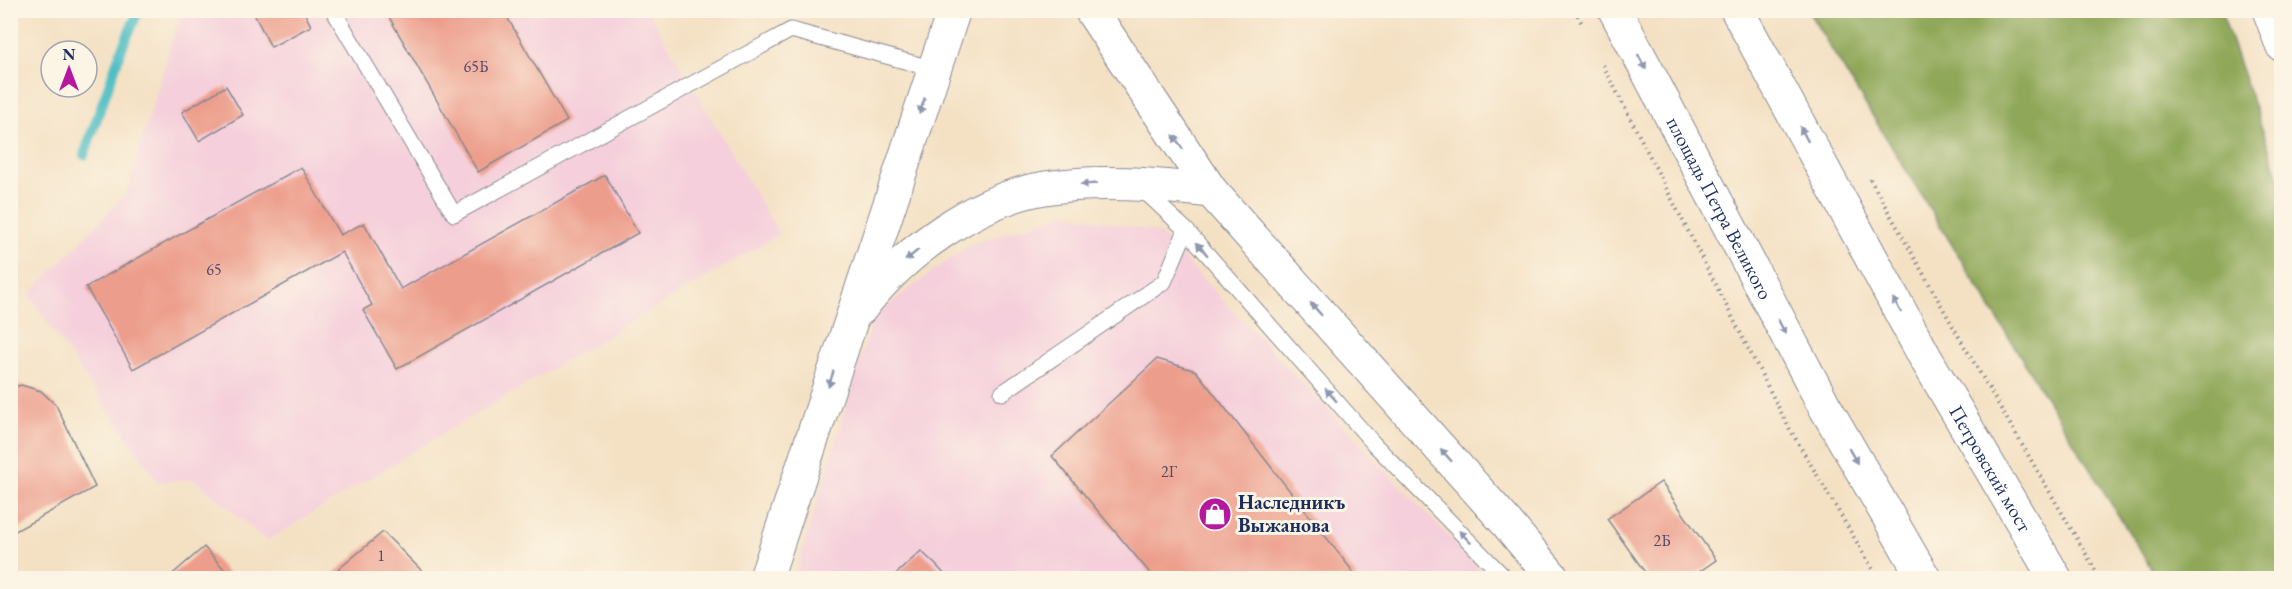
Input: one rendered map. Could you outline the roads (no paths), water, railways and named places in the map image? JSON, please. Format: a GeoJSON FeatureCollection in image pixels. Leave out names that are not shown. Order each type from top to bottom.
{"type":"FeatureCollection","features":[{"type":"Feature","properties":{"kind":"main road"},"geometry":{"type":"LineString","coordinates":[[766,579],[954,10]]}},
{"type":"Feature","properties":{"kind":"main road"},"geometry":{"type":"LineString","coordinates":[[1091,10],[1210,191],[1506,522],[1553,579]]}},
{"type":"Feature","properties":{"kind":"main road","name":"площадь Петра Великого"},"geometry":{"type":"LineString","coordinates":[[1615,10],[1824,405],[1924,579]]}},
{"type":"Feature","properties":{"kind":"main road","name":"Петровский мост"},"geometry":{"type":"LineString","coordinates":[[1737,10],[1925,357],[2055,579]]}},
{"type":"Feature","properties":{"kind":"main road"},"geometry":{"type":"LineString","coordinates":[[2269,10],[2282,45]]}},
{"type":"Feature","properties":{"kind":"main road"},"geometry":{"type":"LineString","coordinates":[[849,324],[892,272],[933,238],[986,207],[1044,188],[1135,183],[1210,191]]}},
{"type":"Feature","properties":{"kind":"lane"},"geometry":{"type":"LineString","coordinates":[[333,10],[454,214],[791,30],[934,69]]}},
{"type":"Feature","properties":{"kind":"lane"},"geometry":{"type":"LineString","coordinates":[[1135,183],[1186,230],[1374,444],[1505,579]]}},
{"type":"Feature","properties":{"kind":"lane"},"geometry":{"type":"LineString","coordinates":[[1002,393],[1164,282],[1186,230]]}},
{"type":"Feature","properties":{"kind":"waterway"},"geometry":{"type":"LineString","coordinates":[[84,155],[122,48],[139,10]]}},
{"type":"Feature","properties":{"kind":"waterway"},"geometry":{"type":"LineString","coordinates":[[10,279],[15,276]]}},
{"type":"Feature","properties":{"kind":"place","name":"Наследникъ Выжанова"},"geometry":{"type":"Point","coordinates":[1215,514]}}]}
